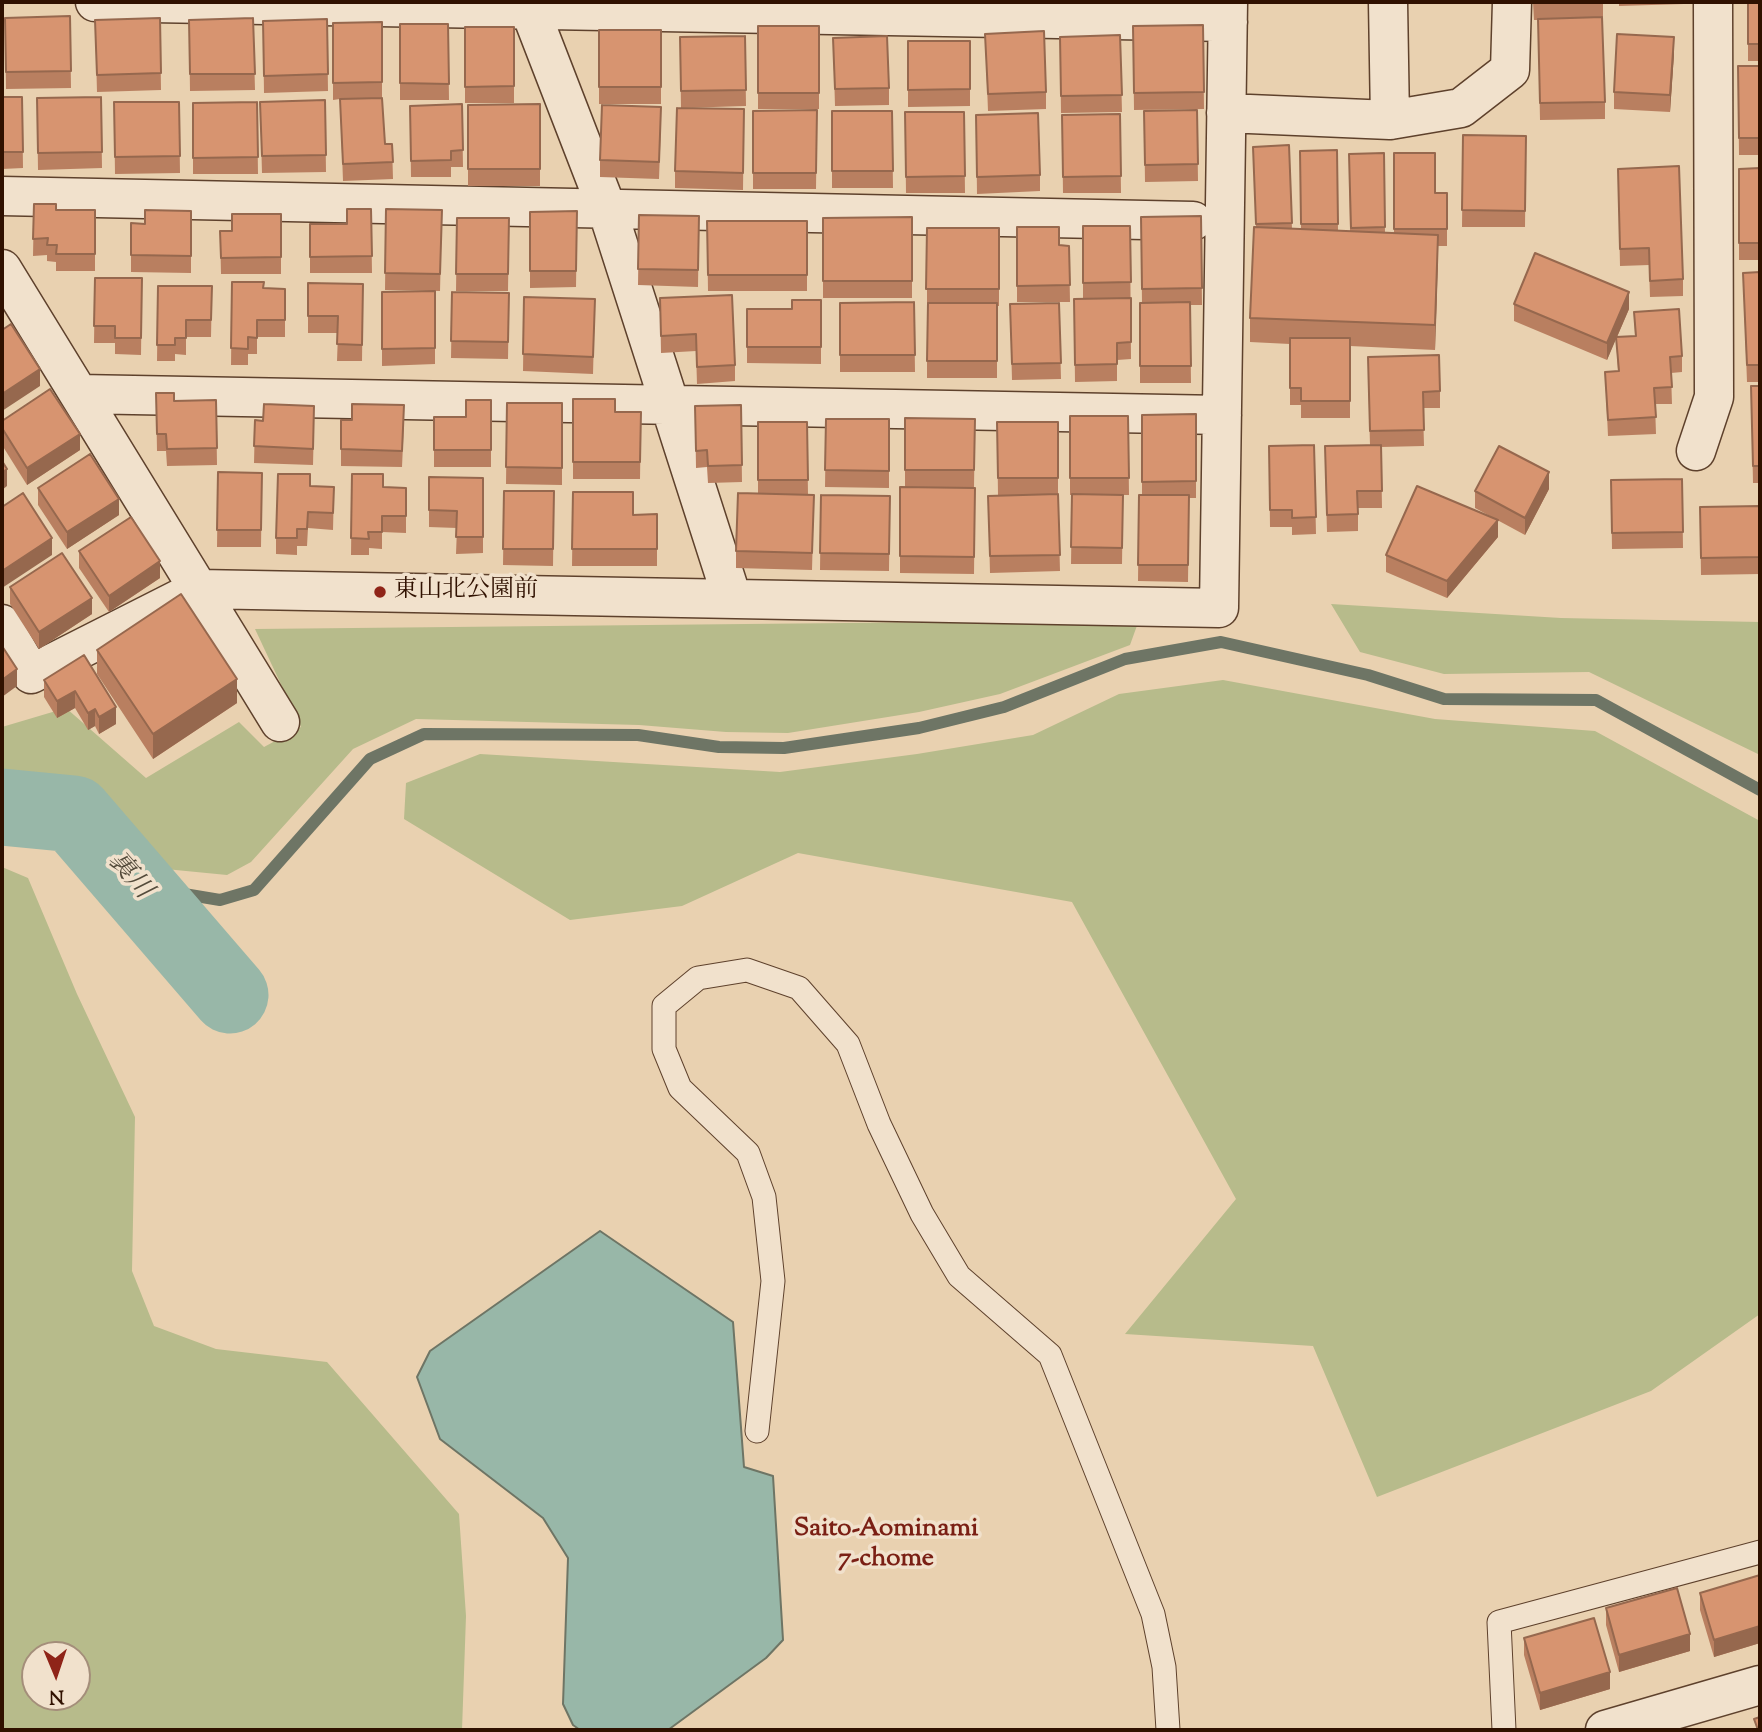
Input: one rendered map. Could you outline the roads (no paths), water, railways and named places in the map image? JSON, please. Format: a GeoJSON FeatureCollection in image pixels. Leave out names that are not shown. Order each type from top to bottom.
{"type":"FeatureCollection","features":[{"type":"Feature","properties":{"kind":"street"},"geometry":{"type":"LineString","coordinates":[[2,624],[31,674],[199,589],[1219,608],[1228,12],[95,2]]}},
{"type":"Feature","properties":{"kind":"street"},"geometry":{"type":"LineString","coordinates":[[1388,2],[1391,120]]}},
{"type":"Feature","properties":{"kind":"street"},"geometry":{"type":"LineString","coordinates":[[1226,113],[1391,120],[1461,108],[1510,70],[1512,2]]}},
{"type":"Feature","properties":{"kind":"street"},"geometry":{"type":"LineString","coordinates":[[1696,451],[1714,397],[1713,2]]}},
{"type":"Feature","properties":{"kind":"street"},"geometry":{"type":"LineString","coordinates":[[530,6],[607,209],[732,598]]}},
{"type":"Feature","properties":{"kind":"street"},"geometry":{"type":"LineString","coordinates":[[2,196],[1225,222]]}},
{"type":"Feature","properties":{"kind":"street"},"geometry":{"type":"LineString","coordinates":[[2,269],[280,722]]}},
{"type":"Feature","properties":{"kind":"street"},"geometry":{"type":"LineString","coordinates":[[79,394],[1222,415]]}},
{"type":"Feature","properties":{"kind":"street"},"geometry":{"type":"LineString","coordinates":[[1605,1730],[1760,1685]]}},
{"type":"Feature","properties":{"kind":"lane"},"geometry":{"type":"LineString","coordinates":[[757,1431],[773,1281],[764,1197],[748,1153],[680,1088],[664,1049],[664,1006],[698,978],[747,970],[799,988],[848,1044],[879,1124],[922,1214],[959,1276],[1051,1355],[1153,1614],[1164,1667],[1168,1730]]}},
{"type":"Feature","properties":{"kind":"lane"},"geometry":{"type":"LineString","coordinates":[[1504,1730],[1499,1622],[1760,1552]]}},
{"type":"Feature","properties":{"kind":"waterway"},"geometry":{"type":"LineString","coordinates":[[136,886],[220,900],[254,890],[370,759],[424,734],[638,735],[719,747],[784,748],[919,728],[1004,707],[1125,659],[1221,642],[1368,675],[1444,699],[1596,700],[1760,790]]}},
{"type":"Feature","properties":{"kind":"waterway","name":"裏川"},"geometry":{"type":"LineString","coordinates":[[2,807],[74,814],[230,995]]}},
{"type":"Feature","properties":{"kind":"place","name":"東山北公園前"},"geometry":{"type":"Point","coordinates":[380,592]}},
{"type":"Feature","properties":{"kind":"district","name":"Saito-Aominami 7-chome"},"geometry":{"type":"Point","coordinates":[886,1546]}}]}
